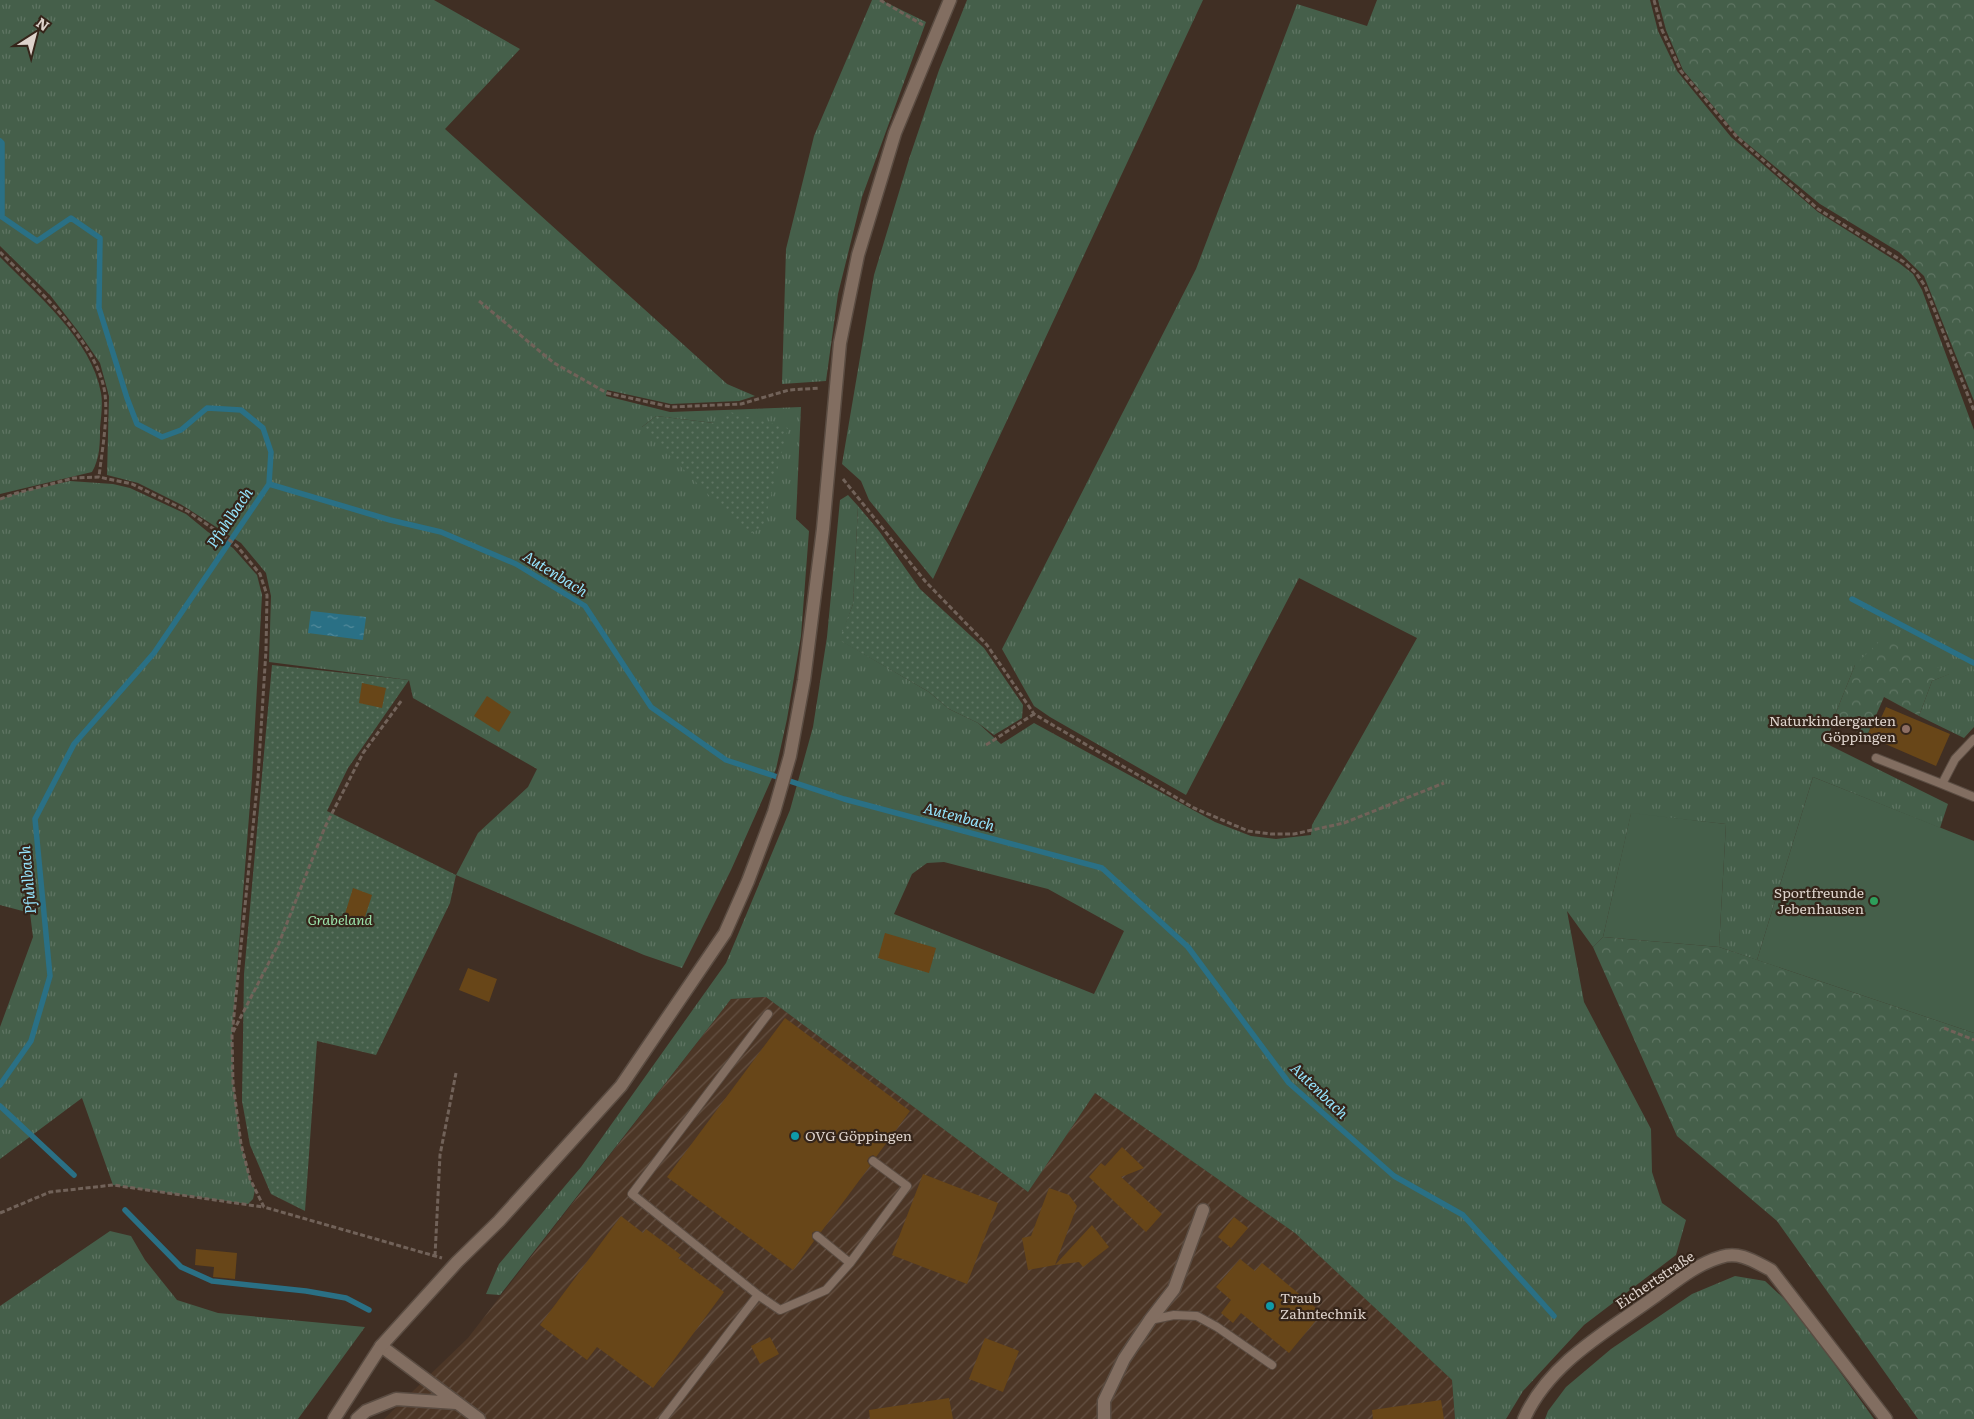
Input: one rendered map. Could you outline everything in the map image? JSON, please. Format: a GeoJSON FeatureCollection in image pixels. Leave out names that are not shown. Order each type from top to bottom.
{"type":"FeatureCollection","features":[{"type":"Feature","properties":{"kind":"street"},"geometry":{"type":"LineString","coordinates":[[334,1419],[382,1346],[457,1262],[499,1221],[621,1086],[725,933],[748,881],[774,812],[790,756],[804,680],[823,529],[840,343],[858,255],[895,133],[950,0]]}},
{"type":"Feature","properties":{"kind":"street"},"geometry":{"type":"LineString","coordinates":[[1104,1419],[1104,1401],[1124,1359],[1150,1320],[1174,1289],[1203,1210]]}},
{"type":"Feature","properties":{"kind":"street","name":"Eichertstraße"},"geometry":{"type":"LineString","coordinates":[[1524,1419],[1542,1388],[1576,1353],[1698,1267],[1722,1256],[1743,1256],[1771,1270],[1886,1419]]}},
{"type":"Feature","properties":{"kind":"street"},"geometry":{"type":"LineString","coordinates":[[382,1346],[480,1419]]}},
{"type":"Feature","properties":{"kind":"street"},"geometry":{"type":"LineString","coordinates":[[357,1419],[366,1411],[396,1399],[457,1403]]}},
{"type":"Feature","properties":{"kind":"lane"},"geometry":{"type":"LineString","coordinates":[[1942,784],[1955,759],[1974,739]]}},
{"type":"Feature","properties":{"kind":"lane"},"geometry":{"type":"LineString","coordinates":[[1876,758],[1974,797]]}},
{"type":"Feature","properties":{"kind":"lane"},"geometry":{"type":"LineString","coordinates":[[768,1014],[632,1194],[758,1295],[780,1310],[826,1290],[850,1263],[907,1186],[873,1161]]}},
{"type":"Feature","properties":{"kind":"lane"},"geometry":{"type":"LineString","coordinates":[[818,1236],[850,1263]]}},
{"type":"Feature","properties":{"kind":"lane"},"geometry":{"type":"LineString","coordinates":[[663,1419],[758,1295]]}},
{"type":"Feature","properties":{"kind":"lane"},"geometry":{"type":"LineString","coordinates":[[1150,1320],[1174,1315],[1197,1316],[1272,1365]]}},
{"type":"Feature","properties":{"kind":"path"},"geometry":{"type":"LineString","coordinates":[[880,0],[918,23],[938,31]]}},
{"type":"Feature","properties":{"kind":"path"},"geometry":{"type":"LineString","coordinates":[[1654,0],[1662,30],[1681,71],[1737,137],[1818,209],[1904,262],[1916,273],[1925,286],[1974,411]]}},
{"type":"Feature","properties":{"kind":"path"},"geometry":{"type":"LineString","coordinates":[[0,252],[65,319],[83,344],[98,372],[105,394],[99,477]]}},
{"type":"Feature","properties":{"kind":"path"},"geometry":{"type":"LineString","coordinates":[[479,301],[554,363],[607,393],[671,407],[741,404],[789,390],[836,387]]}},
{"type":"Feature","properties":{"kind":"path"},"geometry":{"type":"LineString","coordinates":[[829,461],[925,581],[987,645],[1034,714],[1194,808],[1248,831],[1294,834],[1344,824],[1444,783]]}},
{"type":"Feature","properties":{"kind":"path"},"geometry":{"type":"LineString","coordinates":[[0,500],[17,492],[74,478],[99,477],[132,484],[189,512],[228,539],[237,546],[260,574],[267,595],[266,650],[258,777],[232,1035],[233,1083],[241,1144],[250,1179],[264,1207]]}},
{"type":"Feature","properties":{"kind":"path"},"geometry":{"type":"LineString","coordinates":[[232,1035],[279,943],[325,827],[363,753],[402,700]]}},
{"type":"Feature","properties":{"kind":"path"},"geometry":{"type":"LineString","coordinates":[[986,745],[1034,714]]}},
{"type":"Feature","properties":{"kind":"path"},"geometry":{"type":"LineString","coordinates":[[1944,1028],[1974,1040]]}},
{"type":"Feature","properties":{"kind":"path"},"geometry":{"type":"LineString","coordinates":[[435,1256],[440,1155],[456,1074]]}},
{"type":"Feature","properties":{"kind":"path"},"geometry":{"type":"LineString","coordinates":[[0,1213],[50,1192],[113,1185],[264,1207],[457,1262]]}},
{"type":"Feature","properties":{"kind":"shaded area"},"geometry":{"type":"Polygon","coordinates":[[[766,997],[1028,1192],[1095,1093],[1295,1233],[1452,1380],[1455,1419],[384,1419],[468,1338],[731,999],[766,997]]]}},
{"type":"Feature","properties":{"kind":"green space"},"geometry":{"type":"Polygon","coordinates":[[[0,0],[434,0],[520,49],[445,129],[727,384],[755,396],[739,401],[671,404],[607,390],[606,396],[670,412],[801,407],[796,519],[809,531],[801,636],[787,719],[776,769],[731,870],[682,968],[644,955],[456,875],[478,833],[528,787],[537,769],[413,698],[409,680],[269,662],[271,596],[266,573],[241,543],[182,505],[138,483],[107,475],[109,396],[100,363],[50,295],[0,246],[0,0]],[[656,416],[642,427],[714,423],[656,416]]]}},
{"type":"Feature","properties":{"kind":"green space"},"geometry":{"type":"Polygon","coordinates":[[[872,0],[881,0],[926,22],[862,197],[838,294],[826,381],[782,384],[786,249],[814,136],[872,0]]]}},
{"type":"Feature","properties":{"kind":"green space"},"geometry":{"type":"Polygon","coordinates":[[[967,0],[1203,0],[933,579],[869,500],[861,481],[842,464],[874,275],[909,159],[939,70],[967,0]]]}},
{"type":"Feature","properties":{"kind":"green space"},"geometry":{"type":"Polygon","coordinates":[[[1377,0],[1650,0],[1658,31],[1677,71],[1731,137],[1818,212],[1899,263],[1913,274],[1922,290],[1974,430],[1974,727],[1964,738],[1919,716],[1932,681],[1949,674],[1855,665],[1833,720],[1827,744],[1948,804],[1940,828],[1813,777],[1757,960],[1719,947],[1726,824],[1631,814],[1603,937],[1593,947],[1567,911],[1584,1002],[1651,1129],[1652,1172],[1662,1203],[1686,1220],[1676,1255],[1584,1325],[1523,1391],[1506,1419],[1455,1419],[1452,1380],[1295,1233],[1095,1093],[1028,1192],[766,997],[731,999],[500,1295],[486,1294],[499,1264],[581,1167],[726,963],[790,810],[813,727],[827,637],[840,500],[848,495],[858,506],[853,604],[840,640],[929,692],[949,709],[978,723],[1001,744],[1034,723],[1215,822],[1251,836],[1276,839],[1311,835],[1312,825],[1417,638],[1299,578],[1186,795],[1034,706],[1002,649],[1196,269],[1297,4],[1367,26],[1377,0]],[[944,862],[927,863],[912,874],[894,914],[1094,994],[1124,931],[1048,889],[944,862]]]}},
{"type":"Feature","properties":{"kind":"green space"},"geometry":{"type":"Polygon","coordinates":[[[1658,0],[1974,0],[1974,401],[1924,276],[1899,252],[1820,204],[1738,136],[1683,70],[1666,30],[1658,0]]]}},
{"type":"Feature","properties":{"kind":"green space"},"geometry":{"type":"Polygon","coordinates":[[[0,257],[45,302],[75,336],[96,373],[102,402],[99,450],[92,472],[0,494],[0,257]]]}},
{"type":"Feature","properties":{"kind":"green space"},"geometry":{"type":"Polygon","coordinates":[[[730,412],[788,428],[763,527],[748,535],[642,427],[656,416],[714,423],[730,412]]]}},
{"type":"Feature","properties":{"kind":"green space"},"geometry":{"type":"Polygon","coordinates":[[[70,481],[113,484],[130,488],[186,514],[208,532],[233,548],[257,575],[262,595],[252,778],[232,1035],[233,1083],[241,1144],[250,1179],[255,1190],[253,1199],[248,1204],[113,1185],[82,1098],[0,1159],[0,1027],[33,937],[30,913],[0,905],[0,499],[17,493],[70,481]]]}},
{"type":"Feature","properties":{"kind":"green space"},"geometry":{"type":"Polygon","coordinates":[[[858,506],[879,531],[920,589],[984,648],[1023,705],[1022,718],[994,735],[978,723],[949,709],[929,692],[839,640],[853,604],[858,506]]]}},
{"type":"Feature","properties":{"kind":"green space"},"geometry":{"type":"Polygon","coordinates":[[[1883,638],[1950,674],[1932,681],[1919,716],[1884,697],[1867,736],[1833,720],[1855,665],[1883,638]]]}},
{"type":"Feature","properties":{"kind":"green space","name":"Grabeland"},"geometry":{"type":"Polygon","coordinates":[[[272,665],[409,680],[348,768],[327,811],[456,875],[450,903],[376,1055],[317,1041],[305,1211],[271,1194],[250,1145],[242,1101],[244,974],[272,665]]]}},
{"type":"Feature","properties":{"kind":"green space","name":"Sportfreunde Jebenhausen"},"geometry":{"type":"Polygon","coordinates":[[[1813,777],[1974,841],[1974,1033],[1757,960],[1813,777]]]}},
{"type":"Feature","properties":{"kind":"green space"},"geometry":{"type":"Polygon","coordinates":[[[1631,813],[1726,824],[1719,947],[1603,937],[1631,813]]]}},
{"type":"Feature","properties":{"kind":"green space"},"geometry":{"type":"Polygon","coordinates":[[[1603,937],[1719,947],[1974,1033],[1974,1419],[1918,1419],[1777,1221],[1677,1136],[1593,947],[1603,937]]]}},
{"type":"Feature","properties":{"kind":"green space"},"geometry":{"type":"Polygon","coordinates":[[[110,1231],[131,1236],[145,1260],[177,1300],[218,1313],[365,1327],[298,1419],[0,1419],[0,1306],[110,1231]]]}},
{"type":"Feature","properties":{"kind":"green space"},"geometry":{"type":"Polygon","coordinates":[[[1735,1276],[1765,1281],[1794,1308],[1874,1419],[1545,1419],[1548,1411],[1566,1387],[1611,1349],[1692,1294],[1735,1276]]]}},
{"type":"Feature","properties":{"kind":"water"},"geometry":{"type":"Polygon","coordinates":[[[311,611],[366,617],[363,640],[308,633],[311,611]]]}},
{"type":"Feature","properties":{"kind":"building"},"geometry":{"type":"Polygon","coordinates":[[[362,683],[386,688],[382,708],[359,703],[362,683]]]}},
{"type":"Feature","properties":{"kind":"building"},"geometry":{"type":"Polygon","coordinates":[[[487,696],[511,712],[499,732],[474,716],[487,696]]]}},
{"type":"Feature","properties":{"kind":"building"},"geometry":{"type":"Polygon","coordinates":[[[1886,707],[1950,734],[1936,766],[1867,736],[1876,715],[1881,718],[1886,707]]]}},
{"type":"Feature","properties":{"kind":"building"},"geometry":{"type":"Polygon","coordinates":[[[353,888],[372,895],[363,923],[344,917],[353,888]]]}},
{"type":"Feature","properties":{"kind":"building"},"geometry":{"type":"Polygon","coordinates":[[[885,933],[936,948],[929,973],[878,958],[885,933]]]}},
{"type":"Feature","properties":{"kind":"building"},"geometry":{"type":"Polygon","coordinates":[[[468,968],[497,979],[489,1002],[459,990],[468,968]]]}},
{"type":"Feature","properties":{"kind":"building","name":"OVG Göppingen"},"geometry":{"type":"Polygon","coordinates":[[[785,1018],[910,1111],[876,1157],[873,1155],[869,1157],[867,1161],[870,1166],[821,1232],[815,1231],[812,1233],[814,1241],[793,1270],[667,1177],[785,1018]]]}},
{"type":"Feature","properties":{"kind":"building"},"geometry":{"type":"Polygon","coordinates":[[[1122,1147],[1144,1168],[1121,1177],[1162,1214],[1146,1232],[1089,1177],[1101,1163],[1105,1166],[1122,1147]]]}},
{"type":"Feature","properties":{"kind":"building"},"geometry":{"type":"Polygon","coordinates":[[[923,1174],[998,1203],[967,1284],[892,1255],[923,1174]]]}},
{"type":"Feature","properties":{"kind":"building"},"geometry":{"type":"Polygon","coordinates":[[[1049,1188],[1069,1195],[1077,1206],[1055,1265],[1028,1270],[1022,1238],[1031,1236],[1049,1188]]]}},
{"type":"Feature","properties":{"kind":"building"},"geometry":{"type":"Polygon","coordinates":[[[621,1216],[643,1233],[646,1229],[681,1255],[678,1258],[724,1292],[653,1388],[597,1347],[587,1360],[540,1325],[621,1216]]]}},
{"type":"Feature","properties":{"kind":"building"},"geometry":{"type":"Polygon","coordinates":[[[1234,1217],[1248,1228],[1231,1248],[1218,1237],[1234,1217]]]}},
{"type":"Feature","properties":{"kind":"building"},"geometry":{"type":"Polygon","coordinates":[[[1092,1225],[1109,1247],[1083,1267],[1079,1262],[1055,1265],[1092,1225]]]}},
{"type":"Feature","properties":{"kind":"building"},"geometry":{"type":"Polygon","coordinates":[[[196,1249],[237,1253],[235,1279],[213,1277],[214,1267],[195,1265],[196,1249]]]}},
{"type":"Feature","properties":{"kind":"building","name":"Traub Zahntechnik"},"geometry":{"type":"Polygon","coordinates":[[[1240,1259],[1255,1271],[1262,1263],[1322,1313],[1289,1353],[1241,1313],[1233,1323],[1221,1313],[1231,1300],[1216,1287],[1240,1259]]]}},
{"type":"Feature","properties":{"kind":"building"},"geometry":{"type":"Polygon","coordinates":[[[770,1337],[779,1354],[760,1364],[751,1346],[770,1337]]]}},
{"type":"Feature","properties":{"kind":"building"},"geometry":{"type":"Polygon","coordinates":[[[985,1338],[1019,1351],[1003,1392],[969,1379],[985,1338]]]}},
{"type":"Feature","properties":{"kind":"building"},"geometry":{"type":"Polygon","coordinates":[[[949,1398],[953,1419],[870,1419],[869,1410],[949,1398]]]}},
{"type":"Feature","properties":{"kind":"building"},"geometry":{"type":"Polygon","coordinates":[[[1441,1400],[1444,1419],[1373,1419],[1372,1410],[1441,1400]]]}},
{"type":"Feature","properties":{"kind":"waterway","name":"Pfuhlbach"},"geometry":{"type":"LineString","coordinates":[[0,141],[2,143],[2,217],[37,241],[71,218],[100,238],[99,308],[137,424],[162,437],[181,430],[207,408],[241,410],[263,428],[271,452],[269,484],[154,653],[74,744],[35,819],[50,976],[31,1041],[0,1085]]}},
{"type":"Feature","properties":{"kind":"waterway","name":"Autenbach"},"geometry":{"type":"LineString","coordinates":[[269,484],[390,520],[441,532],[516,564],[585,606],[651,707],[726,760],[844,799],[1102,868],[1188,947],[1289,1083],[1394,1176],[1463,1215],[1554,1316]]}},
{"type":"Feature","properties":{"kind":"waterway"},"geometry":{"type":"LineString","coordinates":[[1852,599],[1974,663]]}},
{"type":"Feature","properties":{"kind":"waterway"},"geometry":{"type":"LineString","coordinates":[[0,1106],[74,1175]]}},
{"type":"Feature","properties":{"kind":"waterway"},"geometry":{"type":"LineString","coordinates":[[125,1210],[181,1267],[212,1281],[306,1291],[346,1298],[369,1310]]}},
{"type":"Feature","properties":{"kind":"place","name":"Naturkindergarten Göppingen"},"geometry":{"type":"Point","coordinates":[1906,729]}},
{"type":"Feature","properties":{"kind":"place","name":"Sportfreunde Jebenhausen"},"geometry":{"type":"Point","coordinates":[1874,901]}},
{"type":"Feature","properties":{"kind":"place","name":"OVG Göppingen"},"geometry":{"type":"Point","coordinates":[795,1136]}},
{"type":"Feature","properties":{"kind":"place","name":"Traub Zahntechnik"},"geometry":{"type":"Point","coordinates":[1270,1306]}}]}
